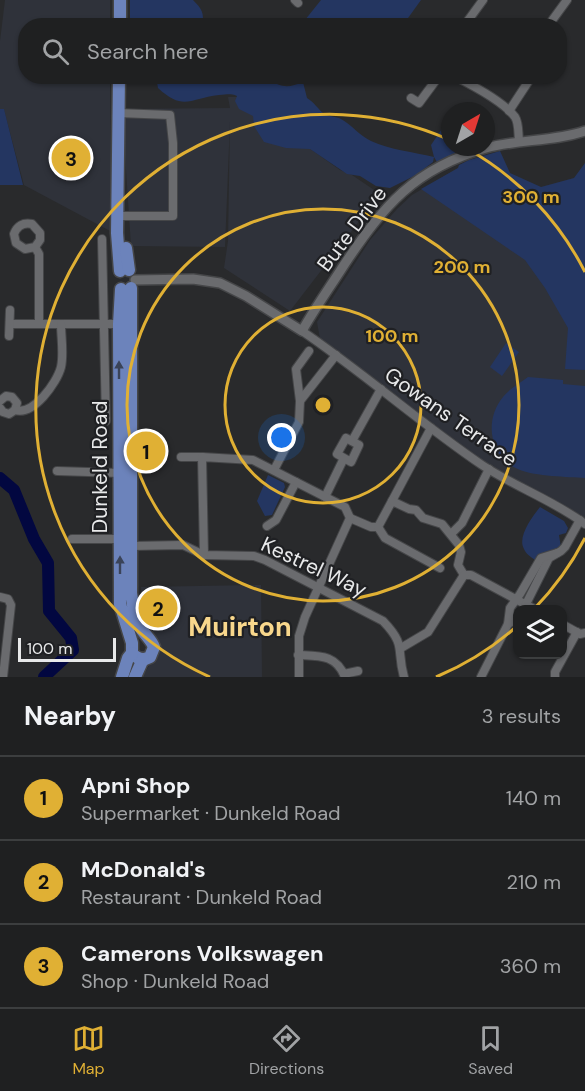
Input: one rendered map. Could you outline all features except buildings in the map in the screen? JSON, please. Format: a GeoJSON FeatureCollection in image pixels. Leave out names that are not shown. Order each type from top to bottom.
{"type":"FeatureCollection","features":[{"type":"Feature","properties":{"kind":"main road"},"geometry":{"type":"LineString","coordinates":[[120,0],[120,18]]}},
{"type":"Feature","properties":{"kind":"main road","name":"Dunkeld Road"},"geometry":{"type":"LineString","coordinates":[[119,84],[117,233],[127,280],[119,324],[120,604],[136,652]]}},
{"type":"Feature","properties":{"kind":"main road","name":"Dunkeld Road"},"geometry":{"type":"LineString","coordinates":[[119,181],[127,280],[131,593],[134,613],[139,626],[148,638]]}},
{"type":"Feature","properties":{"kind":"main road"},"geometry":{"type":"LineString","coordinates":[[135,677],[136,652],[141,636],[148,638],[153,644],[150,657],[136,652]]}},
{"type":"Feature","properties":{"kind":"main road"},"geometry":{"type":"LineString","coordinates":[[122,677],[128,658],[136,652]]}},
{"type":"Feature","properties":{"kind":"street"},"geometry":{"type":"LineString","coordinates":[[470,18],[483,0]]}},
{"type":"Feature","properties":{"kind":"street"},"geometry":{"type":"LineString","coordinates":[[554,18],[567,0]]}},
{"type":"Feature","properties":{"kind":"street"},"geometry":{"type":"LineString","coordinates":[[411,98],[419,103],[433,84]]}},
{"type":"Feature","properties":{"kind":"street"},"geometry":{"type":"LineString","coordinates":[[468,84],[492,98],[516,118],[519,140]]}},
{"type":"Feature","properties":{"kind":"street"},"geometry":{"type":"LineString","coordinates":[[509,111],[527,84]]}},
{"type":"Feature","properties":{"kind":"street"},"geometry":{"type":"LineString","coordinates":[[118,112],[170,114],[173,143],[173,216],[123,216]]}},
{"type":"Feature","properties":{"kind":"street","name":"Bute Drive"},"geometry":{"type":"LineString","coordinates":[[302,331],[375,222],[397,196],[425,174],[488,147],[519,140],[545,139],[585,130]]}},
{"type":"Feature","properties":{"kind":"street","name":"Dunkeld Road"},"geometry":{"type":"LineString","coordinates":[[102,239],[106,421]]}},
{"type":"Feature","properties":{"kind":"street"},"geometry":{"type":"LineString","coordinates":[[35,247],[39,254],[39,324]]}},
{"type":"Feature","properties":{"kind":"street","name":"Gowans Terrace"},"geometry":{"type":"LineString","coordinates":[[127,280],[193,279],[220,283],[246,296],[336,355],[489,469],[567,511],[582,522]]}},
{"type":"Feature","properties":{"kind":"street"},"geometry":{"type":"LineString","coordinates":[[9,336],[10,310]]}},
{"type":"Feature","properties":{"kind":"street"},"geometry":{"type":"LineString","coordinates":[[10,324],[119,324]]}},
{"type":"Feature","properties":{"kind":"street"},"geometry":{"type":"LineString","coordinates":[[0,408],[9,414],[15,410],[22,411],[33,406],[46,392],[58,374],[61,364],[61,324]]}},
{"type":"Feature","properties":{"kind":"street"},"geometry":{"type":"LineString","coordinates":[[274,470],[299,422],[300,401],[296,369],[309,351]]}},
{"type":"Feature","properties":{"kind":"street"},"geometry":{"type":"LineString","coordinates":[[300,401],[336,355]]}},
{"type":"Feature","properties":{"kind":"street"},"geometry":{"type":"LineString","coordinates":[[352,441],[381,389]]}},
{"type":"Feature","properties":{"kind":"street"},"geometry":{"type":"LineString","coordinates":[[0,401],[6,396],[12,397],[17,402],[15,410]]}},
{"type":"Feature","properties":{"kind":"street"},"geometry":{"type":"LineString","coordinates":[[105,400],[120,400]]}},
{"type":"Feature","properties":{"kind":"street"},"geometry":{"type":"LineString","coordinates":[[378,527],[431,428]]}},
{"type":"Feature","properties":{"kind":"street"},"geometry":{"type":"LineString","coordinates":[[346,438],[359,445],[351,462],[344,458],[337,454],[346,438]]}},
{"type":"Feature","properties":{"kind":"street"},"geometry":{"type":"LineString","coordinates":[[181,457],[253,460],[345,507],[350,518],[371,527],[378,527]]}},
{"type":"Feature","properties":{"kind":"street"},"geometry":{"type":"LineString","coordinates":[[202,457],[204,555]]}},
{"type":"Feature","properties":{"kind":"street"},"geometry":{"type":"LineString","coordinates":[[325,497],[344,458]]}},
{"type":"Feature","properties":{"kind":"street"},"geometry":{"type":"LineString","coordinates":[[451,534],[462,523],[489,469]]}},
{"type":"Feature","properties":{"kind":"street"},"geometry":{"type":"LineString","coordinates":[[57,471],[120,473]]}},
{"type":"Feature","properties":{"kind":"street"},"geometry":{"type":"LineString","coordinates":[[267,526],[276,520],[296,482]]}},
{"type":"Feature","properties":{"kind":"street"},"geometry":{"type":"LineString","coordinates":[[392,501],[416,510],[429,521],[442,524],[459,545],[461,552],[458,565],[464,575]]}},
{"type":"Feature","properties":{"kind":"street"},"geometry":{"type":"LineString","coordinates":[[299,677],[298,636],[350,518]]}},
{"type":"Feature","properties":{"kind":"street"},"geometry":{"type":"LineString","coordinates":[[525,605],[549,558],[565,547],[582,522]]}},
{"type":"Feature","properties":{"kind":"street"},"geometry":{"type":"LineString","coordinates":[[378,527],[385,538],[440,568]]}},
{"type":"Feature","properties":{"kind":"street"},"geometry":{"type":"LineString","coordinates":[[72,539],[120,539]]}},
{"type":"Feature","properties":{"kind":"street","name":"Kestrel Way"},"geometry":{"type":"LineString","coordinates":[[131,546],[183,545],[204,555],[254,556],[265,560],[383,621],[391,629],[401,648],[404,677]]}},
{"type":"Feature","properties":{"kind":"street"},"geometry":{"type":"LineString","coordinates":[[481,677],[508,624],[510,608],[541,558],[557,553]]}},
{"type":"Feature","properties":{"kind":"street"},"geometry":{"type":"LineString","coordinates":[[464,575],[471,575],[516,599],[522,605]]}},
{"type":"Feature","properties":{"kind":"street"},"geometry":{"type":"LineString","coordinates":[[401,648],[428,632],[464,575]]}},
{"type":"Feature","properties":{"kind":"street"},"geometry":{"type":"LineString","coordinates":[[0,597],[8,599],[11,605],[3,677]]}},
{"type":"Feature","properties":{"kind":"street"},"geometry":{"type":"LineString","coordinates":[[508,624],[513,621]]}},
{"type":"Feature","properties":{"kind":"street"},"geometry":{"type":"LineString","coordinates":[[555,677],[555,672],[581,632],[567,626]]}},
{"type":"Feature","properties":{"kind":"street"},"geometry":{"type":"LineString","coordinates":[[297,655],[333,660],[339,664],[344,675],[358,671]]}},
{"type":"Feature","properties":{"kind":"shaded area"},"geometry":{"type":"Polygon","coordinates":[[[5,0],[110,0],[110,18],[18,18],[18,84],[110,84],[112,232],[24,185],[4,110],[0,109],[0,41],[5,0]]]}},
{"type":"Feature","properties":{"kind":"shaded area"},"geometry":{"type":"Polygon","coordinates":[[[130,0],[193,0],[202,11],[203,17],[203,18],[130,18],[130,0]]]}},
{"type":"Feature","properties":{"kind":"shaded area"},"geometry":{"type":"Polygon","coordinates":[[[321,0],[421,0],[408,18],[307,18],[321,0]]]}},
{"type":"Feature","properties":{"kind":"shaded area"},"geometry":{"type":"Polygon","coordinates":[[[157,84],[278,84],[285,86],[304,84],[307,98],[324,114],[341,119],[371,141],[394,149],[434,157],[433,162],[416,175],[390,188],[376,186],[360,176],[347,174],[310,149],[286,148],[264,142],[254,126],[253,116],[239,109],[235,101],[237,96],[219,95],[181,102],[174,100],[158,88],[157,84]]]}},
{"type":"Feature","properties":{"kind":"shaded area"},"geometry":{"type":"Polygon","coordinates":[[[228,97],[237,97],[340,170],[352,175],[380,194],[290,311],[224,268],[228,241],[230,121],[225,247],[131,246],[122,109],[230,108],[228,97]]]}},
{"type":"Feature","properties":{"kind":"shaded area"},"geometry":{"type":"Polygon","coordinates":[[[0,109],[4,109],[23,185],[0,185],[0,109]]]}},
{"type":"Feature","properties":{"kind":"shaded area"},"geometry":{"type":"Polygon","coordinates":[[[441,130],[441,156],[449,156],[437,162],[431,145],[441,130]]]}},
{"type":"Feature","properties":{"kind":"shaded area"},"geometry":{"type":"Polygon","coordinates":[[[500,151],[510,173],[541,187],[574,178],[585,163],[585,370],[565,369],[568,328],[545,288],[525,260],[421,189],[469,160],[483,156],[495,156],[495,152],[500,151]]]}},
{"type":"Feature","properties":{"kind":"shaded area"},"geometry":{"type":"Polygon","coordinates":[[[458,168],[542,194],[585,193],[585,518],[503,474],[472,454],[320,339],[317,322],[370,240],[412,195],[458,168]]]}},
{"type":"Feature","properties":{"kind":"shaded area"},"geometry":{"type":"Polygon","coordinates":[[[506,343],[519,352],[502,376],[490,367],[506,343]]]}},
{"type":"Feature","properties":{"kind":"shaded area"},"geometry":{"type":"Polygon","coordinates":[[[528,377],[563,380],[563,384],[585,386],[585,478],[543,475],[520,470],[510,465],[496,448],[492,428],[497,407],[508,391],[528,377]]]}},
{"type":"Feature","properties":{"kind":"shaded area"},"geometry":{"type":"Polygon","coordinates":[[[268,475],[284,483],[285,487],[272,515],[265,516],[257,501],[268,475]]]}},
{"type":"Feature","properties":{"kind":"shaded area"},"geometry":{"type":"Polygon","coordinates":[[[540,507],[564,521],[568,528],[566,533],[559,535],[561,548],[535,560],[525,551],[522,539],[526,527],[540,507]]]}},
{"type":"Feature","properties":{"kind":"shaded area"},"geometry":{"type":"Polygon","coordinates":[[[261,585],[262,677],[142,677],[154,658],[154,636],[142,619],[141,587],[261,585]]]}},
{"type":"Feature","properties":{"kind":"waterway"},"geometry":{"type":"LineString","coordinates":[[0,478],[14,490],[34,539],[48,563],[49,611],[71,638],[73,650],[44,677]]}},
{"type":"Feature","properties":{"kind":"place","name":"Camerons Volkswagen"},"geometry":{"type":"Point","coordinates":[71,158]}},
{"type":"Feature","properties":{"kind":"place","name":"Apni Shop"},"geometry":{"type":"Point","coordinates":[146,451]}},
{"type":"Feature","properties":{"kind":"place","name":"McDonald's"},"geometry":{"type":"Point","coordinates":[158,608]}},
{"type":"Feature","properties":{"kind":"district","name":"Muirton"},"geometry":{"type":"Point","coordinates":[240,626]}}]}
